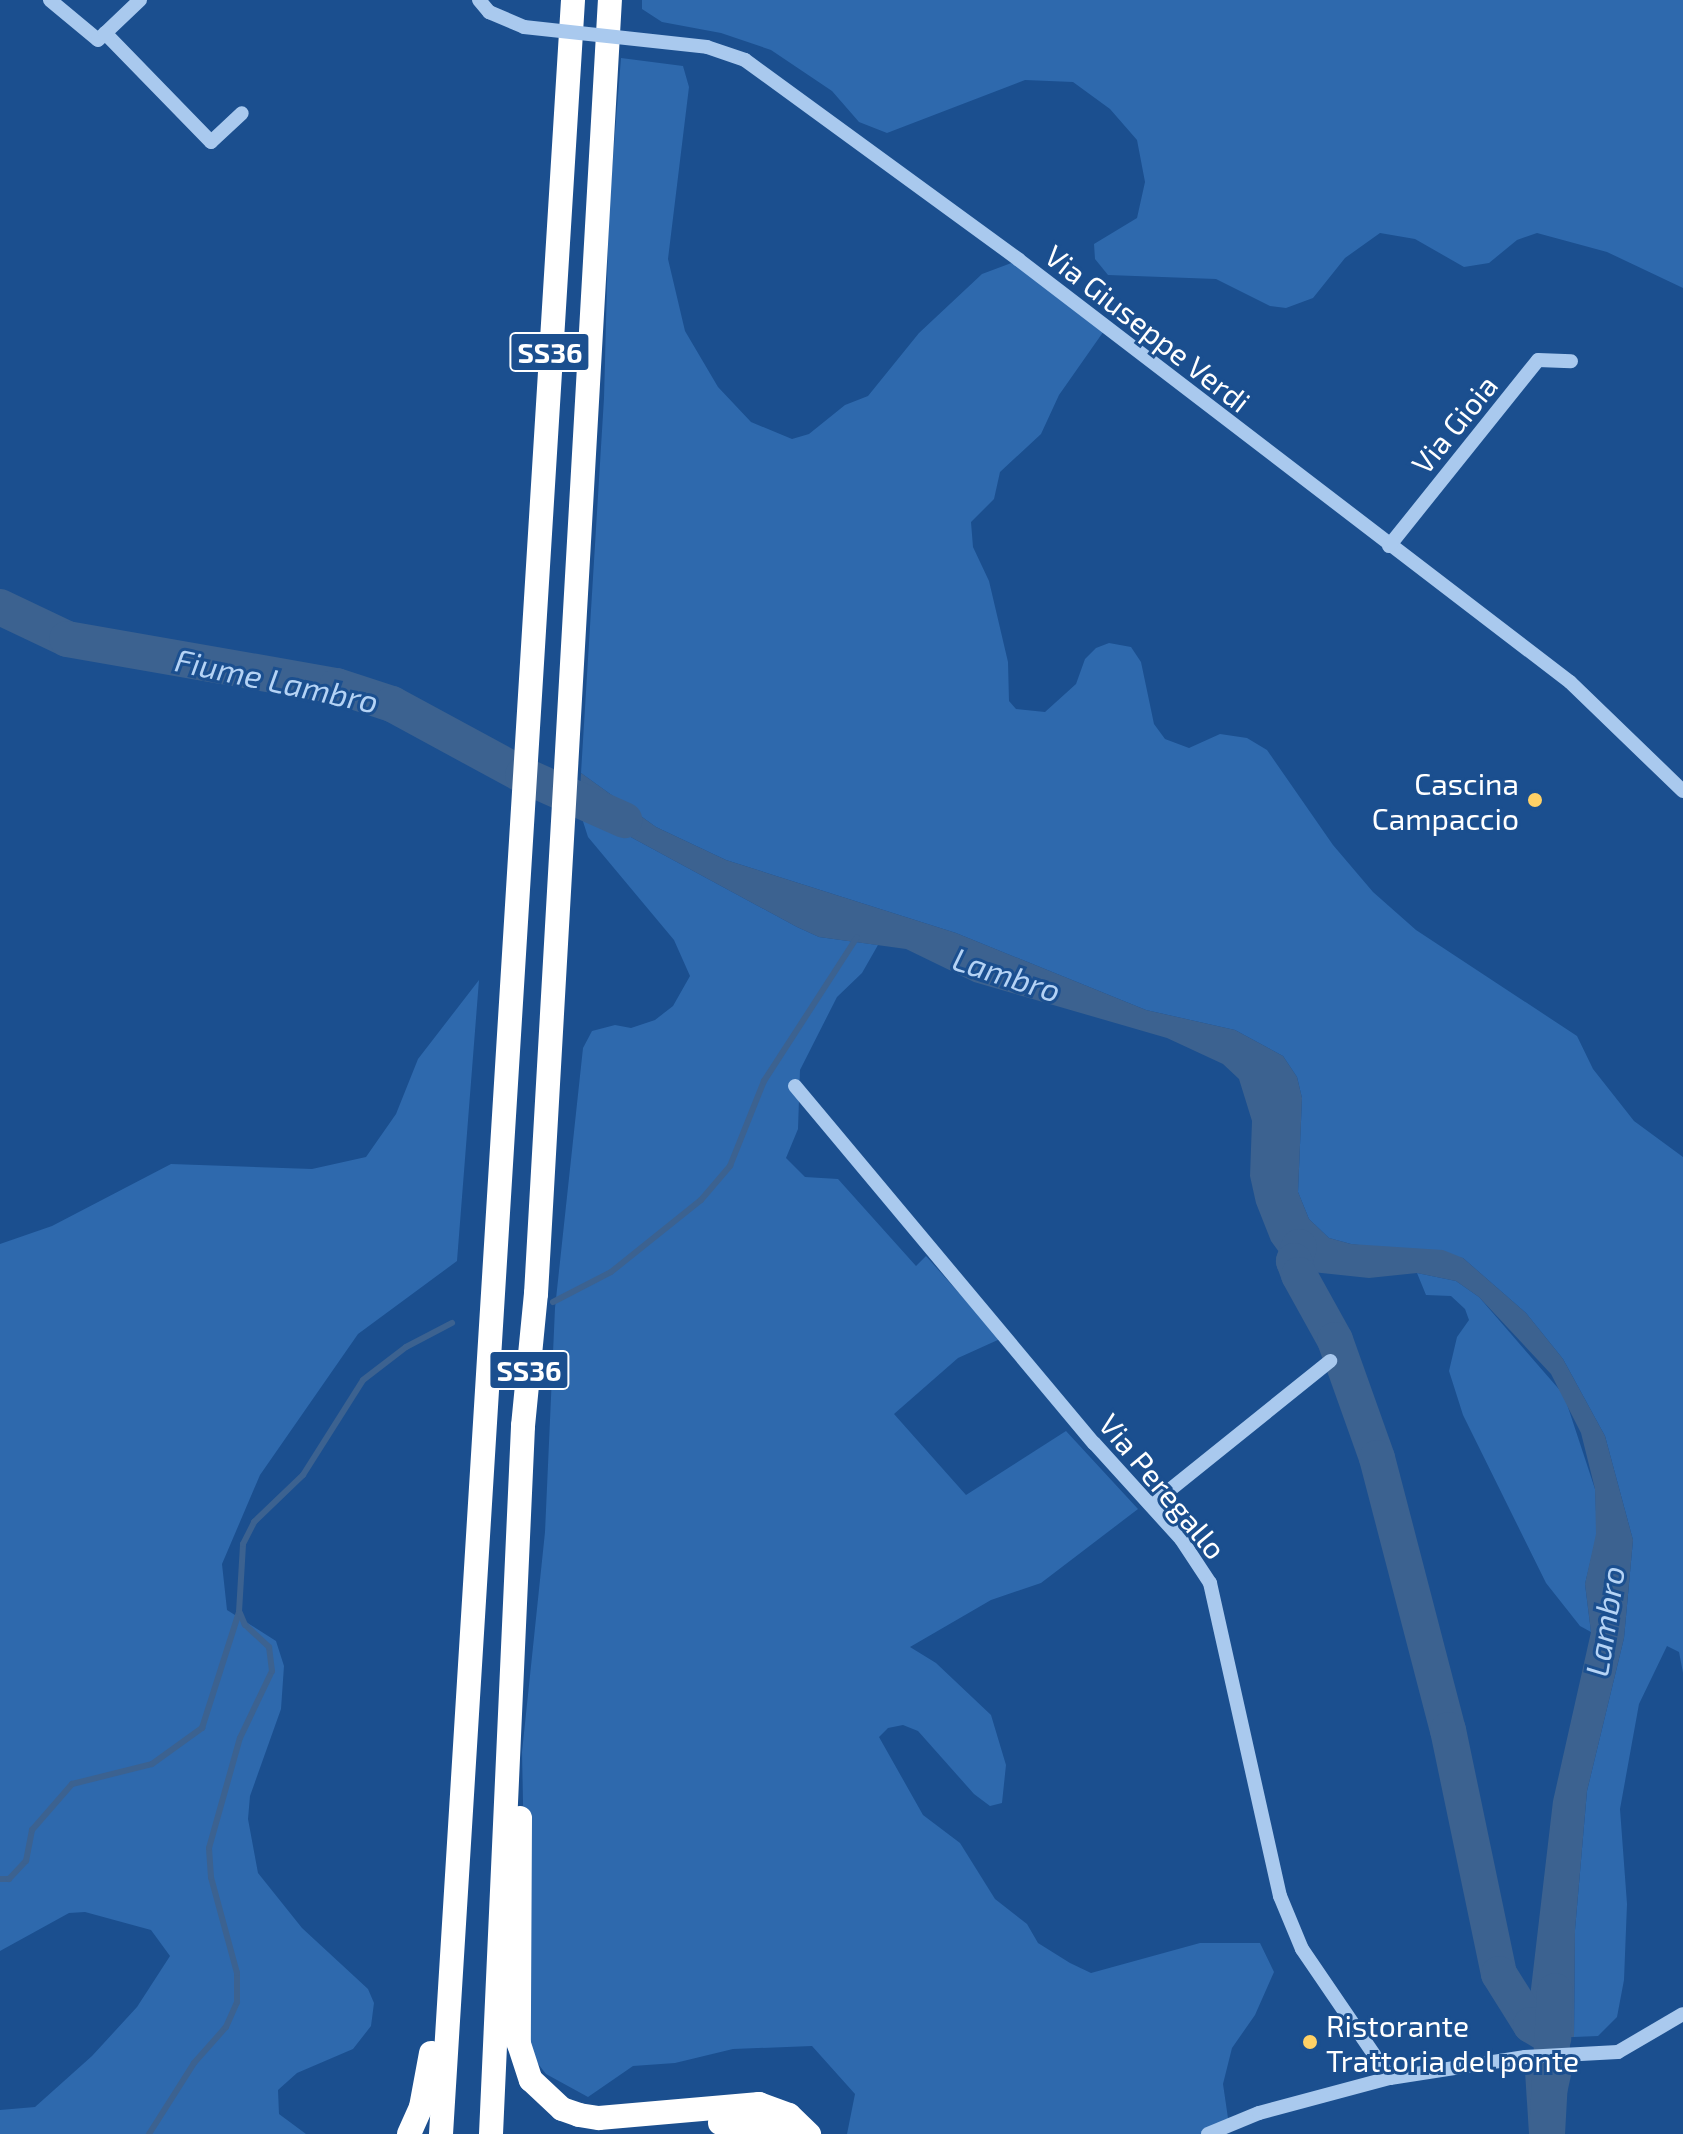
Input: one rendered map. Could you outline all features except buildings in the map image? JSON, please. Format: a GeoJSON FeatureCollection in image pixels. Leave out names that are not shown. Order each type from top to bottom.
{"type":"FeatureCollection","features":[{"type":"Feature","properties":{"kind":"highway"},"geometry":{"type":"LineString","coordinates":[[559,0],[567,74]]}},
{"type":"Feature","properties":{"kind":"highway","name":"SS36"},"geometry":{"type":"LineString","coordinates":[[441,2134],[573,0]]}},
{"type":"Feature","properties":{"kind":"highway","name":"SS36"},"geometry":{"type":"LineString","coordinates":[[491,2134],[523,1426],[551,1057],[610,0]]}},
{"type":"Feature","properties":{"kind":"highway"},"geometry":{"type":"LineString","coordinates":[[409,2134],[429,2074],[461,1665],[479,1529]]}},
{"type":"Feature","properties":{"kind":"highway"},"geometry":{"type":"LineString","coordinates":[[511,1684],[519,1777],[519,2044],[531,2080],[562,2109],[579,2115],[599,2118],[759,2104],[789,2115],[809,2134]]}},
{"type":"Feature","properties":{"kind":"highway"},"geometry":{"type":"LineString","coordinates":[[602,2134],[745,2121],[767,2123],[785,2134]]}},
{"type":"Feature","properties":{"kind":"street"},"geometry":{"type":"LineString","coordinates":[[50,0],[98,40],[140,0]]}},
{"type":"Feature","properties":{"kind":"street","name":"Via Giuseppe Verdi"},"geometry":{"type":"LineString","coordinates":[[479,0],[489,12],[524,27],[707,47],[745,60],[867,148],[1570,682],[1680,781]]}},
{"type":"Feature","properties":{"kind":"street"},"geometry":{"type":"LineString","coordinates":[[105,33],[211,142],[242,113]]}},
{"type":"Feature","properties":{"kind":"street","name":"Via Gioia"},"geometry":{"type":"LineString","coordinates":[[1389,546],[1538,360],[1571,361]]}},
{"type":"Feature","properties":{"kind":"street","name":"Via Peregallo"},"geometry":{"type":"LineString","coordinates":[[795,1086],[1151,1505],[1210,1583],[1280,1896],[1302,1949],[1390,2078]]}},
{"type":"Feature","properties":{"kind":"street"},"geometry":{"type":"LineString","coordinates":[[1151,1505],[1330,1361]]}},
{"type":"Feature","properties":{"kind":"street"},"geometry":{"type":"LineString","coordinates":[[1208,2134],[1259,2113],[1390,2078],[1525,2057],[1605,2053],[1633,2047],[1683,2014]]}},
{"type":"Feature","properties":{"kind":"shaded area"},"geometry":{"type":"Polygon","coordinates":[[[642,0],[1683,0],[1683,288],[1607,252],[1537,233],[1517,240],[1489,263],[1464,267],[1415,239],[1380,233],[1345,258],[1313,298],[1286,308],[1270,306],[1216,279],[1108,275],[1095,259],[1094,244],[1137,218],[1145,182],[1137,140],[1110,109],[1073,82],[1025,80],[887,133],[859,122],[832,91],[771,50],[721,33],[662,22],[642,9],[642,0]]]}},
{"type":"Feature","properties":{"kind":"shaded area"},"geometry":{"type":"Polygon","coordinates":[[[621,58],[683,66],[689,87],[668,259],[685,331],[718,387],[751,422],[792,439],[809,434],[845,405],[868,396],[919,333],[982,274],[1019,260],[1106,328],[1059,395],[1041,434],[1000,472],[994,499],[971,522],[973,547],[989,581],[1008,662],[1009,701],[1016,709],[1045,712],[1076,684],[1085,659],[1096,648],[1109,643],[1131,647],[1141,662],[1154,724],[1165,739],[1189,748],[1220,734],[1247,738],[1267,750],[1333,845],[1373,892],[1416,930],[1577,1036],[1593,1069],[1634,1121],[1683,1157],[1683,1673],[1679,1652],[1667,1646],[1639,1704],[1620,1809],[1627,1904],[1624,1980],[1617,2017],[1598,2036],[1574,2037],[1575,1930],[1587,1791],[1624,1638],[1633,1540],[1605,1436],[1563,1359],[1526,1313],[1463,1258],[1351,1244],[1329,1238],[1309,1219],[1298,1192],[1302,1098],[1297,1077],[1283,1056],[1235,1030],[1146,1010],[956,933],[726,860],[656,827],[581,773],[604,398],[609,208],[621,58]]]}},
{"type":"Feature","properties":{"kind":"shaded area"},"geometry":{"type":"Polygon","coordinates":[[[579,809],[797,927],[819,937],[878,945],[862,973],[837,997],[800,1070],[798,1129],[786,1158],[805,1177],[838,1179],[916,1266],[926,1256],[1000,1339],[958,1358],[894,1414],[966,1495],[1066,1431],[1138,1509],[1041,1583],[991,1600],[910,1647],[936,1663],[991,1715],[1006,1765],[1002,1803],[990,1806],[974,1794],[918,1731],[903,1725],[888,1728],[879,1737],[923,1815],[960,1843],[995,1899],[1027,1924],[1038,1943],[1070,1963],[1091,1973],[1200,1943],[1260,1943],[1274,1972],[1255,2015],[1232,2048],[1223,2084],[1229,2125],[1208,2134],[847,2134],[855,2094],[812,2046],[733,2049],[675,2063],[633,2066],[588,2097],[546,2074],[528,2051],[522,1752],[545,1532],[555,1308],[583,1048],[592,1031],[615,1025],[631,1028],[655,1020],[673,1006],[690,976],[674,940],[588,837],[579,809]]]}},
{"type":"Feature","properties":{"kind":"shaded area"},"geometry":{"type":"Polygon","coordinates":[[[479,980],[457,1261],[358,1334],[260,1475],[222,1564],[227,1610],[276,1641],[284,1666],[281,1709],[250,1796],[248,1819],[258,1873],[302,1928],[368,1989],[374,2003],[371,2026],[353,2049],[297,2073],[278,2090],[279,2114],[306,2134],[0,2134],[0,2110],[35,2107],[92,2056],[137,2007],[170,1956],[151,1930],[85,1912],[69,1913],[0,1951],[0,1244],[52,1226],[171,1164],[312,1169],[366,1157],[396,1114],[418,1059],[479,980]]]}},
{"type":"Feature","properties":{"kind":"shaded area"},"geometry":{"type":"Polygon","coordinates":[[[1417,1273],[1456,1281],[1479,1297],[1564,1395],[1595,1489],[1597,1534],[1585,1584],[1591,1632],[1580,1626],[1546,1583],[1463,1415],[1449,1371],[1457,1337],[1469,1320],[1465,1309],[1451,1296],[1426,1295],[1417,1273]]]}},
{"type":"Feature","properties":{"kind":"water"},"geometry":{"type":"Polygon","coordinates":[[[581,773],[656,827],[726,860],[956,933],[1146,1010],[1235,1030],[1283,1056],[1297,1077],[1302,1098],[1298,1192],[1309,1219],[1329,1238],[1351,1244],[1443,1250],[1463,1258],[1526,1313],[1563,1359],[1605,1436],[1633,1540],[1624,1638],[1587,1791],[1575,1930],[1574,2037],[1525,2040],[1553,1801],[1591,1632],[1585,1584],[1596,1534],[1595,1489],[1581,1433],[1551,1374],[1479,1297],[1456,1281],[1417,1273],[1369,1278],[1312,1272],[1287,1263],[1271,1241],[1256,1203],[1250,1176],[1252,1121],[1239,1079],[1223,1064],[1167,1038],[974,982],[906,949],[819,937],[579,809],[581,773]]]}},
{"type":"Feature","properties":{"kind":"water"},"geometry":{"type":"Polygon","coordinates":[[[1525,2071],[1572,2071],[1558,2134],[1529,2134],[1525,2071]]]}},
{"type":"Feature","properties":{"kind":"waterway","name":"Fiume Lambro"},"geometry":{"type":"LineString","coordinates":[[0,607],[67,639],[337,686],[392,704],[523,775],[624,820]]}},
{"type":"Feature","properties":{"kind":"waterway"},"geometry":{"type":"LineString","coordinates":[[553,1302],[611,1272],[701,1200],[730,1166],[764,1081],[857,937]]}},
{"type":"Feature","properties":{"kind":"waterway","name":"Lambro"},"geometry":{"type":"LineString","coordinates":[[1299,1247],[1294,1261],[1299,1275],[1335,1340],[1377,1458],[1448,1730],[1499,1974],[1531,2025],[1553,2038]]}},
{"type":"Feature","properties":{"kind":"waterway"},"geometry":{"type":"LineString","coordinates":[[0,1879],[9,1879],[26,1861],[32,1830],[72,1784],[152,1764],[202,1728],[239,1612],[243,1544],[254,1522],[303,1475],[363,1380],[406,1347],[452,1323]]}},
{"type":"Feature","properties":{"kind":"waterway"},"geometry":{"type":"LineString","coordinates":[[149,2134],[194,2063],[226,2027],[237,2002],[237,1973],[211,1877],[209,1848],[240,1738],[272,1671],[269,1647],[245,1625],[240,1613]]}},
{"type":"Feature","properties":{"kind":"waterway","name":"Lambro"},"geometry":{"type":"LineString","coordinates":[[1547,2134],[1555,1991]]}},
{"type":"Feature","properties":{"kind":"place","name":"Cascina Campaccio"},"geometry":{"type":"Point","coordinates":[1535,800]}},
{"type":"Feature","properties":{"kind":"place","name":"Ristorante Trattoria del ponte"},"geometry":{"type":"Point","coordinates":[1310,2042]}}]}
